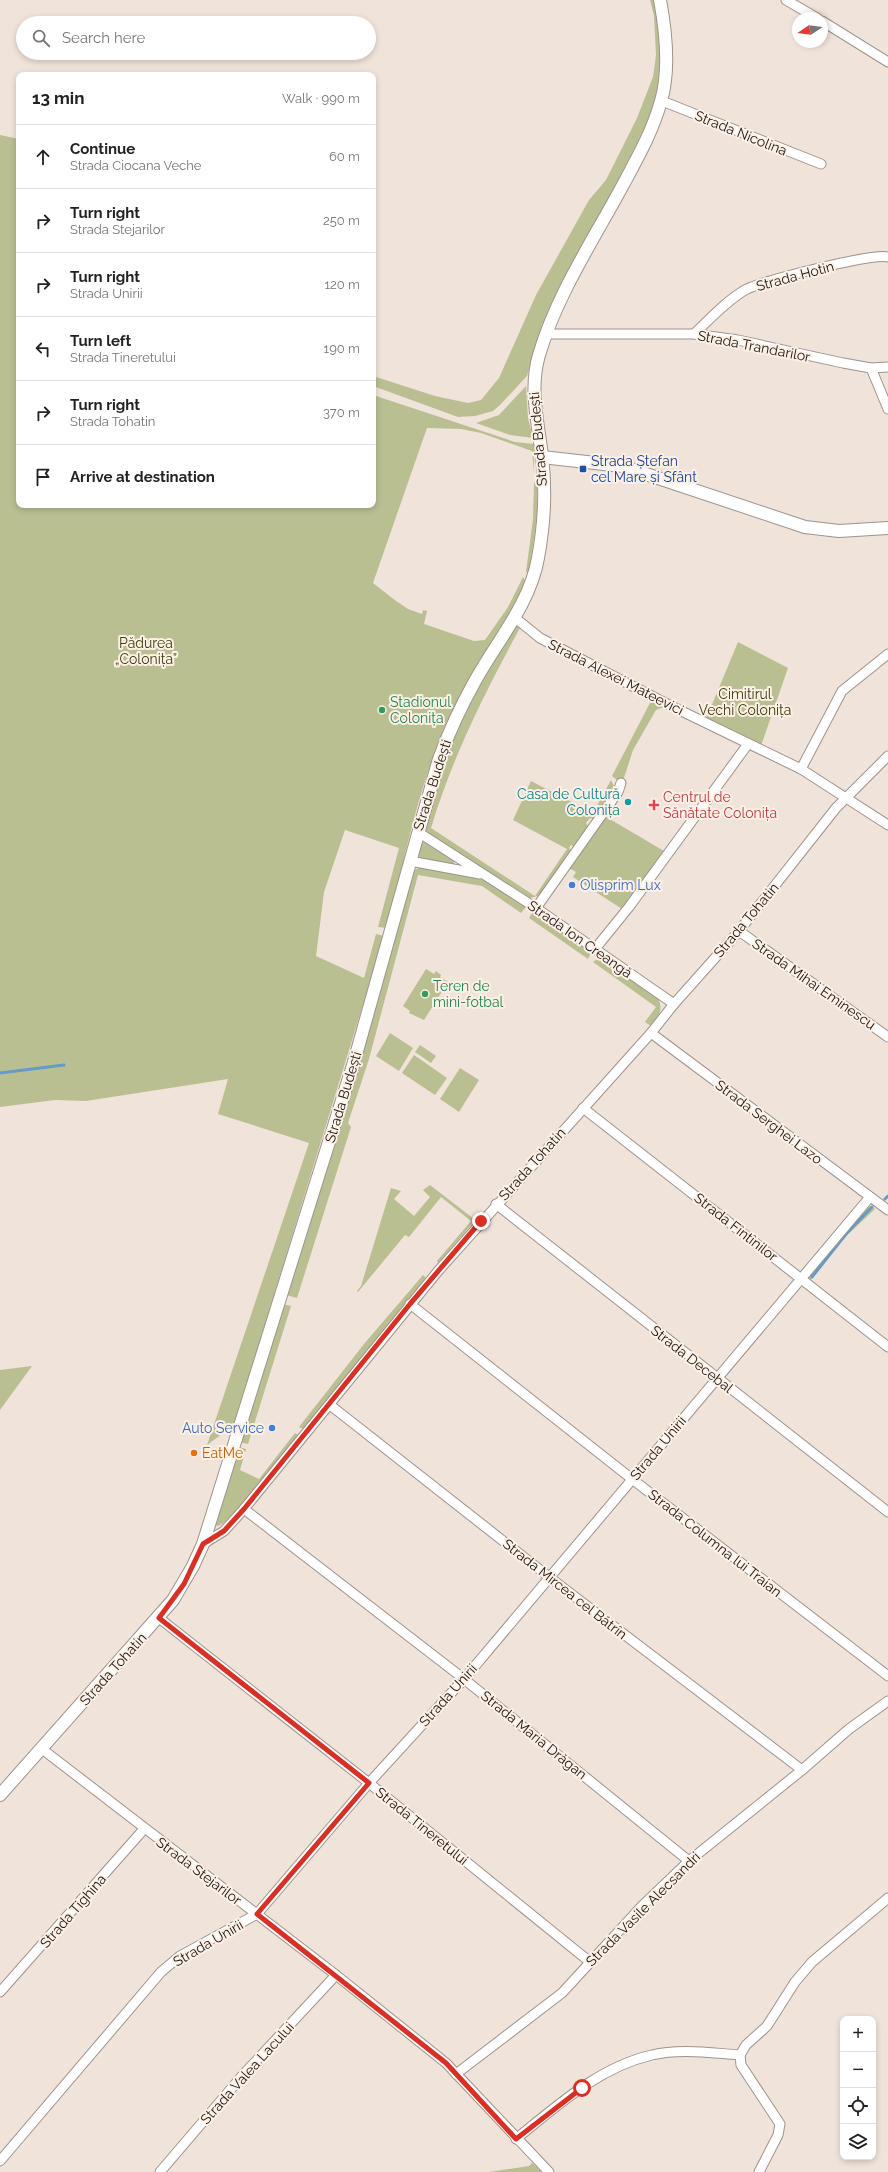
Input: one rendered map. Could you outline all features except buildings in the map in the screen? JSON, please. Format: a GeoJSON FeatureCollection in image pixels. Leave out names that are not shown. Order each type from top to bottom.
{"type":"FeatureCollection","features":[{"type":"Feature","properties":{"kind":"street","name":"Strada Budești"},"geometry":{"type":"LineString","coordinates":[[203,1544],[354,1062],[418,832],[447,737],[475,681],[526,595],[538,558],[542,513],[542,456],[534,387],[539,356],[546,334],[562,297],[641,151],[662,101],[666,52],[660,0]]}},
{"type":"Feature","properties":{"kind":"street"},"geometry":{"type":"LineString","coordinates":[[786,0],[807,12]]}},
{"type":"Feature","properties":{"kind":"street"},"geometry":{"type":"LineString","coordinates":[[828,25],[888,62]]}},
{"type":"Feature","properties":{"kind":"street","name":"Strada Nicolina"},"geometry":{"type":"LineString","coordinates":[[662,101],[821,164]]}},
{"type":"Feature","properties":{"kind":"street","name":"Strada Hotin"},"geometry":{"type":"LineString","coordinates":[[694,334],[722,307],[753,286],[810,270],[887,254]]}},
{"type":"Feature","properties":{"kind":"street","name":"Strada Trandarilor"},"geometry":{"type":"LineString","coordinates":[[546,334],[694,334],[738,340],[788,352],[871,368],[888,367]]}},
{"type":"Feature","properties":{"kind":"street"},"geometry":{"type":"LineString","coordinates":[[871,368],[888,409]]}},
{"type":"Feature","properties":{"kind":"street"},"geometry":{"type":"LineString","coordinates":[[542,456],[622,466],[804,527],[839,531],[888,528]]}},
{"type":"Feature","properties":{"kind":"street","name":"Strada Alexei Mateevici"},"geometry":{"type":"LineString","coordinates":[[514,617],[540,638],[668,706],[801,770],[888,825]]}},
{"type":"Feature","properties":{"kind":"street"},"geometry":{"type":"LineString","coordinates":[[801,770],[842,691],[888,654]]}},
{"type":"Feature","properties":{"kind":"street"},"geometry":{"type":"LineString","coordinates":[[595,949],[629,907],[748,744]]}},
{"type":"Feature","properties":{"kind":"street","name":"Strada Tohatin"},"geometry":{"type":"LineString","coordinates":[[0,1795],[159,1618],[184,1584],[203,1544],[224,1531],[244,1509],[330,1405],[410,1304],[496,1204],[650,1033],[739,931],[836,808],[888,756]]}},
{"type":"Feature","properties":{"kind":"street"},"geometry":{"type":"LineString","coordinates":[[536,908],[618,792],[621,783]]}},
{"type":"Feature","properties":{"kind":"street","name":"Strada Ion Creangă"},"geometry":{"type":"LineString","coordinates":[[418,832],[536,908],[674,1004]]}},
{"type":"Feature","properties":{"kind":"street","name":"Strada Ion Creangă"},"geometry":{"type":"LineString","coordinates":[[410,861],[486,875]]}},
{"type":"Feature","properties":{"kind":"street","name":"Strada Mihai Eminescu"},"geometry":{"type":"LineString","coordinates":[[739,931],[888,1037]]}},
{"type":"Feature","properties":{"kind":"street","name":"Strada Serghei Lazo"},"geometry":{"type":"LineString","coordinates":[[650,1033],[888,1210]]}},
{"type":"Feature","properties":{"kind":"street","name":"Strada Fîntînilor"},"geometry":{"type":"LineString","coordinates":[[583,1108],[888,1347]]}},
{"type":"Feature","properties":{"kind":"street","name":"Strada Unirii"},"geometry":{"type":"LineString","coordinates":[[0,2161],[161,1972],[180,1956],[257,1914],[369,1783],[464,1678],[870,1197]]}},
{"type":"Feature","properties":{"kind":"street","name":"Strada Decebal"},"geometry":{"type":"LineString","coordinates":[[496,1204],[888,1512]]}},
{"type":"Feature","properties":{"kind":"street","name":"Strada Columna lui Traian"},"geometry":{"type":"LineString","coordinates":[[410,1304],[632,1479],[888,1676]]}},
{"type":"Feature","properties":{"kind":"street","name":"Strada Mircea cel Bătrîn"},"geometry":{"type":"LineString","coordinates":[[330,1405],[549,1577],[802,1770]]}},
{"type":"Feature","properties":{"kind":"street","name":"Strada Maria Drăgan"},"geometry":{"type":"LineString","coordinates":[[244,1509],[464,1678],[689,1861]]}},
{"type":"Feature","properties":{"kind":"street","name":"Strada Tineretului"},"geometry":{"type":"LineString","coordinates":[[159,1618],[369,1783],[590,1962]]}},
{"type":"Feature","properties":{"kind":"street","name":"Strada Vasile Alecsandri"},"geometry":{"type":"LineString","coordinates":[[456,2074],[562,1993],[642,1906],[689,1861],[849,1730],[888,1701]]}},
{"type":"Feature","properties":{"kind":"street","name":"Strada Stejarilor"},"geometry":{"type":"LineString","coordinates":[[42,1749],[144,1829],[336,1975],[446,2063],[548,2172]]}},
{"type":"Feature","properties":{"kind":"street","name":"Strada Tighina"},"geometry":{"type":"LineString","coordinates":[[0,1992],[144,1829]]}},
{"type":"Feature","properties":{"kind":"street"},"geometry":{"type":"LineString","coordinates":[[759,2172],[778,2135],[780,2124],[741,2065],[740,2055],[746,2045],[767,2026],[795,1982],[812,1962],[888,1898]]}},
{"type":"Feature","properties":{"kind":"street","name":"Strada Valea Lacului"},"geometry":{"type":"LineString","coordinates":[[160,2172],[242,2076],[336,1975]]}},
{"type":"Feature","properties":{"kind":"street"},"geometry":{"type":"LineString","coordinates":[[516,2139],[582,2088],[622,2066],[652,2055],[671,2052],[740,2055]]}},
{"type":"Feature","properties":{"kind":"green space"},"geometry":{"type":"Polygon","coordinates":[[[650,0],[655,0],[661,44],[661,67],[657,99],[646,127],[539,335],[527,376],[493,411],[475,416],[458,417],[376,387],[376,377],[435,396],[468,403],[481,400],[499,378],[536,295],[589,200],[606,180],[637,118],[653,77],[656,55],[654,16],[650,0]]]}},
{"type":"Feature","properties":{"kind":"green space","name":"Pădurea „Colonița”"},"geometry":{"type":"Polygon","coordinates":[[[0,135],[16,138],[16,508],[376,508],[376,396],[515,442],[534,444],[534,472],[532,451],[481,433],[461,429],[427,428],[373,583],[408,609],[422,614],[423,610],[427,611],[424,624],[474,641],[485,640],[508,607],[523,577],[526,582],[509,614],[462,692],[442,734],[415,816],[387,928],[378,927],[399,848],[345,830],[324,892],[316,956],[364,978],[376,934],[384,936],[234,1425],[207,1445],[309,1143],[218,1114],[228,1079],[86,1101],[55,1100],[0,1107],[0,135]]]}},
{"type":"Feature","properties":{"kind":"green space"},"geometry":{"type":"Polygon","coordinates":[[[526,386],[528,418],[533,438],[510,435],[476,423],[499,415],[526,386]]]}},
{"type":"Feature","properties":{"kind":"green space"},"geometry":{"type":"Polygon","coordinates":[[[534,482],[537,485],[537,517],[529,573],[526,572],[533,519],[534,482]]]}},
{"type":"Feature","properties":{"kind":"green space"},"geometry":{"type":"Polygon","coordinates":[[[515,624],[520,628],[494,676],[470,726],[439,802],[431,828],[535,896],[567,849],[513,820],[531,781],[593,813],[611,780],[616,790],[594,819],[590,818],[586,823],[589,828],[575,847],[571,845],[569,848],[572,852],[541,895],[530,898],[428,833],[423,827],[454,732],[472,697],[515,624]]]}},
{"type":"Feature","properties":{"kind":"green space","name":"Cimitirul Vechi Colonița"},"geometry":{"type":"Polygon","coordinates":[[[738,642],[788,668],[761,746],[706,719],[738,642]]]}},
{"type":"Feature","properties":{"kind":"green space"},"geometry":{"type":"Polygon","coordinates":[[[651,701],[662,708],[656,710],[633,750],[622,784],[612,776],[651,701]]]}},
{"type":"Feature","properties":{"kind":"green space"},"geometry":{"type":"Polygon","coordinates":[[[608,818],[664,851],[622,909],[573,877],[576,872],[569,868],[603,819],[608,818]]]}},
{"type":"Feature","properties":{"kind":"green space"},"geometry":{"type":"Polygon","coordinates":[[[424,842],[454,860],[454,865],[420,859],[418,857],[421,843],[424,842]]]}},
{"type":"Feature","properties":{"kind":"green space"},"geometry":{"type":"Polygon","coordinates":[[[420,867],[485,880],[526,907],[521,913],[482,886],[418,875],[369,1059],[348,1123],[351,1127],[297,1298],[286,1295],[359,1066],[412,872],[420,867]]]}},
{"type":"Feature","properties":{"kind":"green space"},"geometry":{"type":"Polygon","coordinates":[[[533,911],[588,948],[591,953],[588,959],[529,918],[533,911]]]}},
{"type":"Feature","properties":{"kind":"green space"},"geometry":{"type":"Polygon","coordinates":[[[600,957],[658,998],[660,1010],[651,1026],[645,1022],[656,1007],[593,962],[600,957]]]}},
{"type":"Feature","properties":{"kind":"green space","name":"Teren de mini-fotbal"},"geometry":{"type":"Polygon","coordinates":[[[426,969],[434,974],[436,971],[441,975],[440,977],[448,982],[424,1020],[409,1013],[410,1011],[403,1006],[426,969]]]}},
{"type":"Feature","properties":{"kind":"green space"},"geometry":{"type":"Polygon","coordinates":[[[390,1033],[413,1048],[399,1071],[376,1056],[390,1033]]]}},
{"type":"Feature","properties":{"kind":"green space"},"geometry":{"type":"Polygon","coordinates":[[[420,1045],[436,1056],[431,1063],[415,1052],[420,1045]]]}},
{"type":"Feature","properties":{"kind":"green space"},"geometry":{"type":"Polygon","coordinates":[[[414,1055],[447,1078],[435,1095],[402,1073],[414,1055]]]}},
{"type":"Feature","properties":{"kind":"green space"},"geometry":{"type":"Polygon","coordinates":[[[460,1068],[479,1080],[459,1112],[440,1099],[460,1068]]]}},
{"type":"Feature","properties":{"kind":"green space"},"geometry":{"type":"Polygon","coordinates":[[[430,1185],[474,1219],[473,1223],[438,1263],[437,1261],[471,1221],[441,1197],[409,1237],[405,1235],[358,1292],[357,1291],[361,1286],[391,1188],[401,1191],[394,1199],[414,1216],[430,1197],[423,1190],[430,1185]]]}},
{"type":"Feature","properties":{"kind":"green space"},"geometry":{"type":"Polygon","coordinates":[[[871,1206],[875,1209],[844,1238],[811,1280],[807,1277],[863,1209],[871,1206]]]}},
{"type":"Feature","properties":{"kind":"green space"},"geometry":{"type":"Polygon","coordinates":[[[423,1275],[426,1278],[303,1429],[299,1427],[364,1344],[423,1275]]]}},
{"type":"Feature","properties":{"kind":"green space"},"geometry":{"type":"Polygon","coordinates":[[[283,1304],[291,1306],[248,1444],[239,1442],[283,1304]]]}},
{"type":"Feature","properties":{"kind":"green space"},"geometry":{"type":"Polygon","coordinates":[[[32,1366],[0,1410],[0,1370],[32,1366]]]}},
{"type":"Feature","properties":{"kind":"green space"},"geometry":{"type":"Polygon","coordinates":[[[295,1433],[298,1435],[248,1499],[226,1521],[218,1526],[215,1525],[238,1447],[246,1449],[240,1470],[259,1479],[295,1433]]]}},
{"type":"Feature","properties":{"kind":"green space"},"geometry":{"type":"Polygon","coordinates":[[[532,2163],[542,2172],[489,2172],[529,2166],[532,2163]]]}},
{"type":"Feature","properties":{"kind":"waterway"},"geometry":{"type":"LineString","coordinates":[[0,1073],[64,1065]]}},
{"type":"Feature","properties":{"kind":"waterway"},"geometry":{"type":"LineString","coordinates":[[885,1199],[888,1196]]}},
{"type":"Feature","properties":{"kind":"waterway"},"geometry":{"type":"LineString","coordinates":[[812,1277],[846,1234],[872,1207]]}},
{"type":"Feature","properties":{"kind":"place","name":"Strada Ștefan cel Mare și Sfânt"},"geometry":{"type":"Point","coordinates":[583,469]}},
{"type":"Feature","properties":{"kind":"place","name":"Stadionul Colonița"},"geometry":{"type":"Point","coordinates":[382,710]}},
{"type":"Feature","properties":{"kind":"place","name":"Casa de Cultură Colonița"},"geometry":{"type":"Point","coordinates":[628,802]}},
{"type":"Feature","properties":{"kind":"place","name":"Centrul de Sănătate Colonița"},"geometry":{"type":"Point","coordinates":[654,805]}},
{"type":"Feature","properties":{"kind":"place","name":"Olisprim Lux"},"geometry":{"type":"Point","coordinates":[572,885]}},
{"type":"Feature","properties":{"kind":"place","name":"Teren de mini-fotbal"},"geometry":{"type":"Point","coordinates":[425,994]}},
{"type":"Feature","properties":{"kind":"place","name":"Auto Service"},"geometry":{"type":"Point","coordinates":[272,1428]}},
{"type":"Feature","properties":{"kind":"place","name":"EatMe"},"geometry":{"type":"Point","coordinates":[194,1453]}},
{"type":"Feature","properties":{"kind":"route"},"geometry":{"type":"LineString","coordinates":[[481,1221],[410,1304],[330,1405],[244,1509],[224,1531],[203,1544],[184,1584],[159,1618],[369,1783],[257,1914],[446,2063],[516,2139],[582,2088]]}}]}
